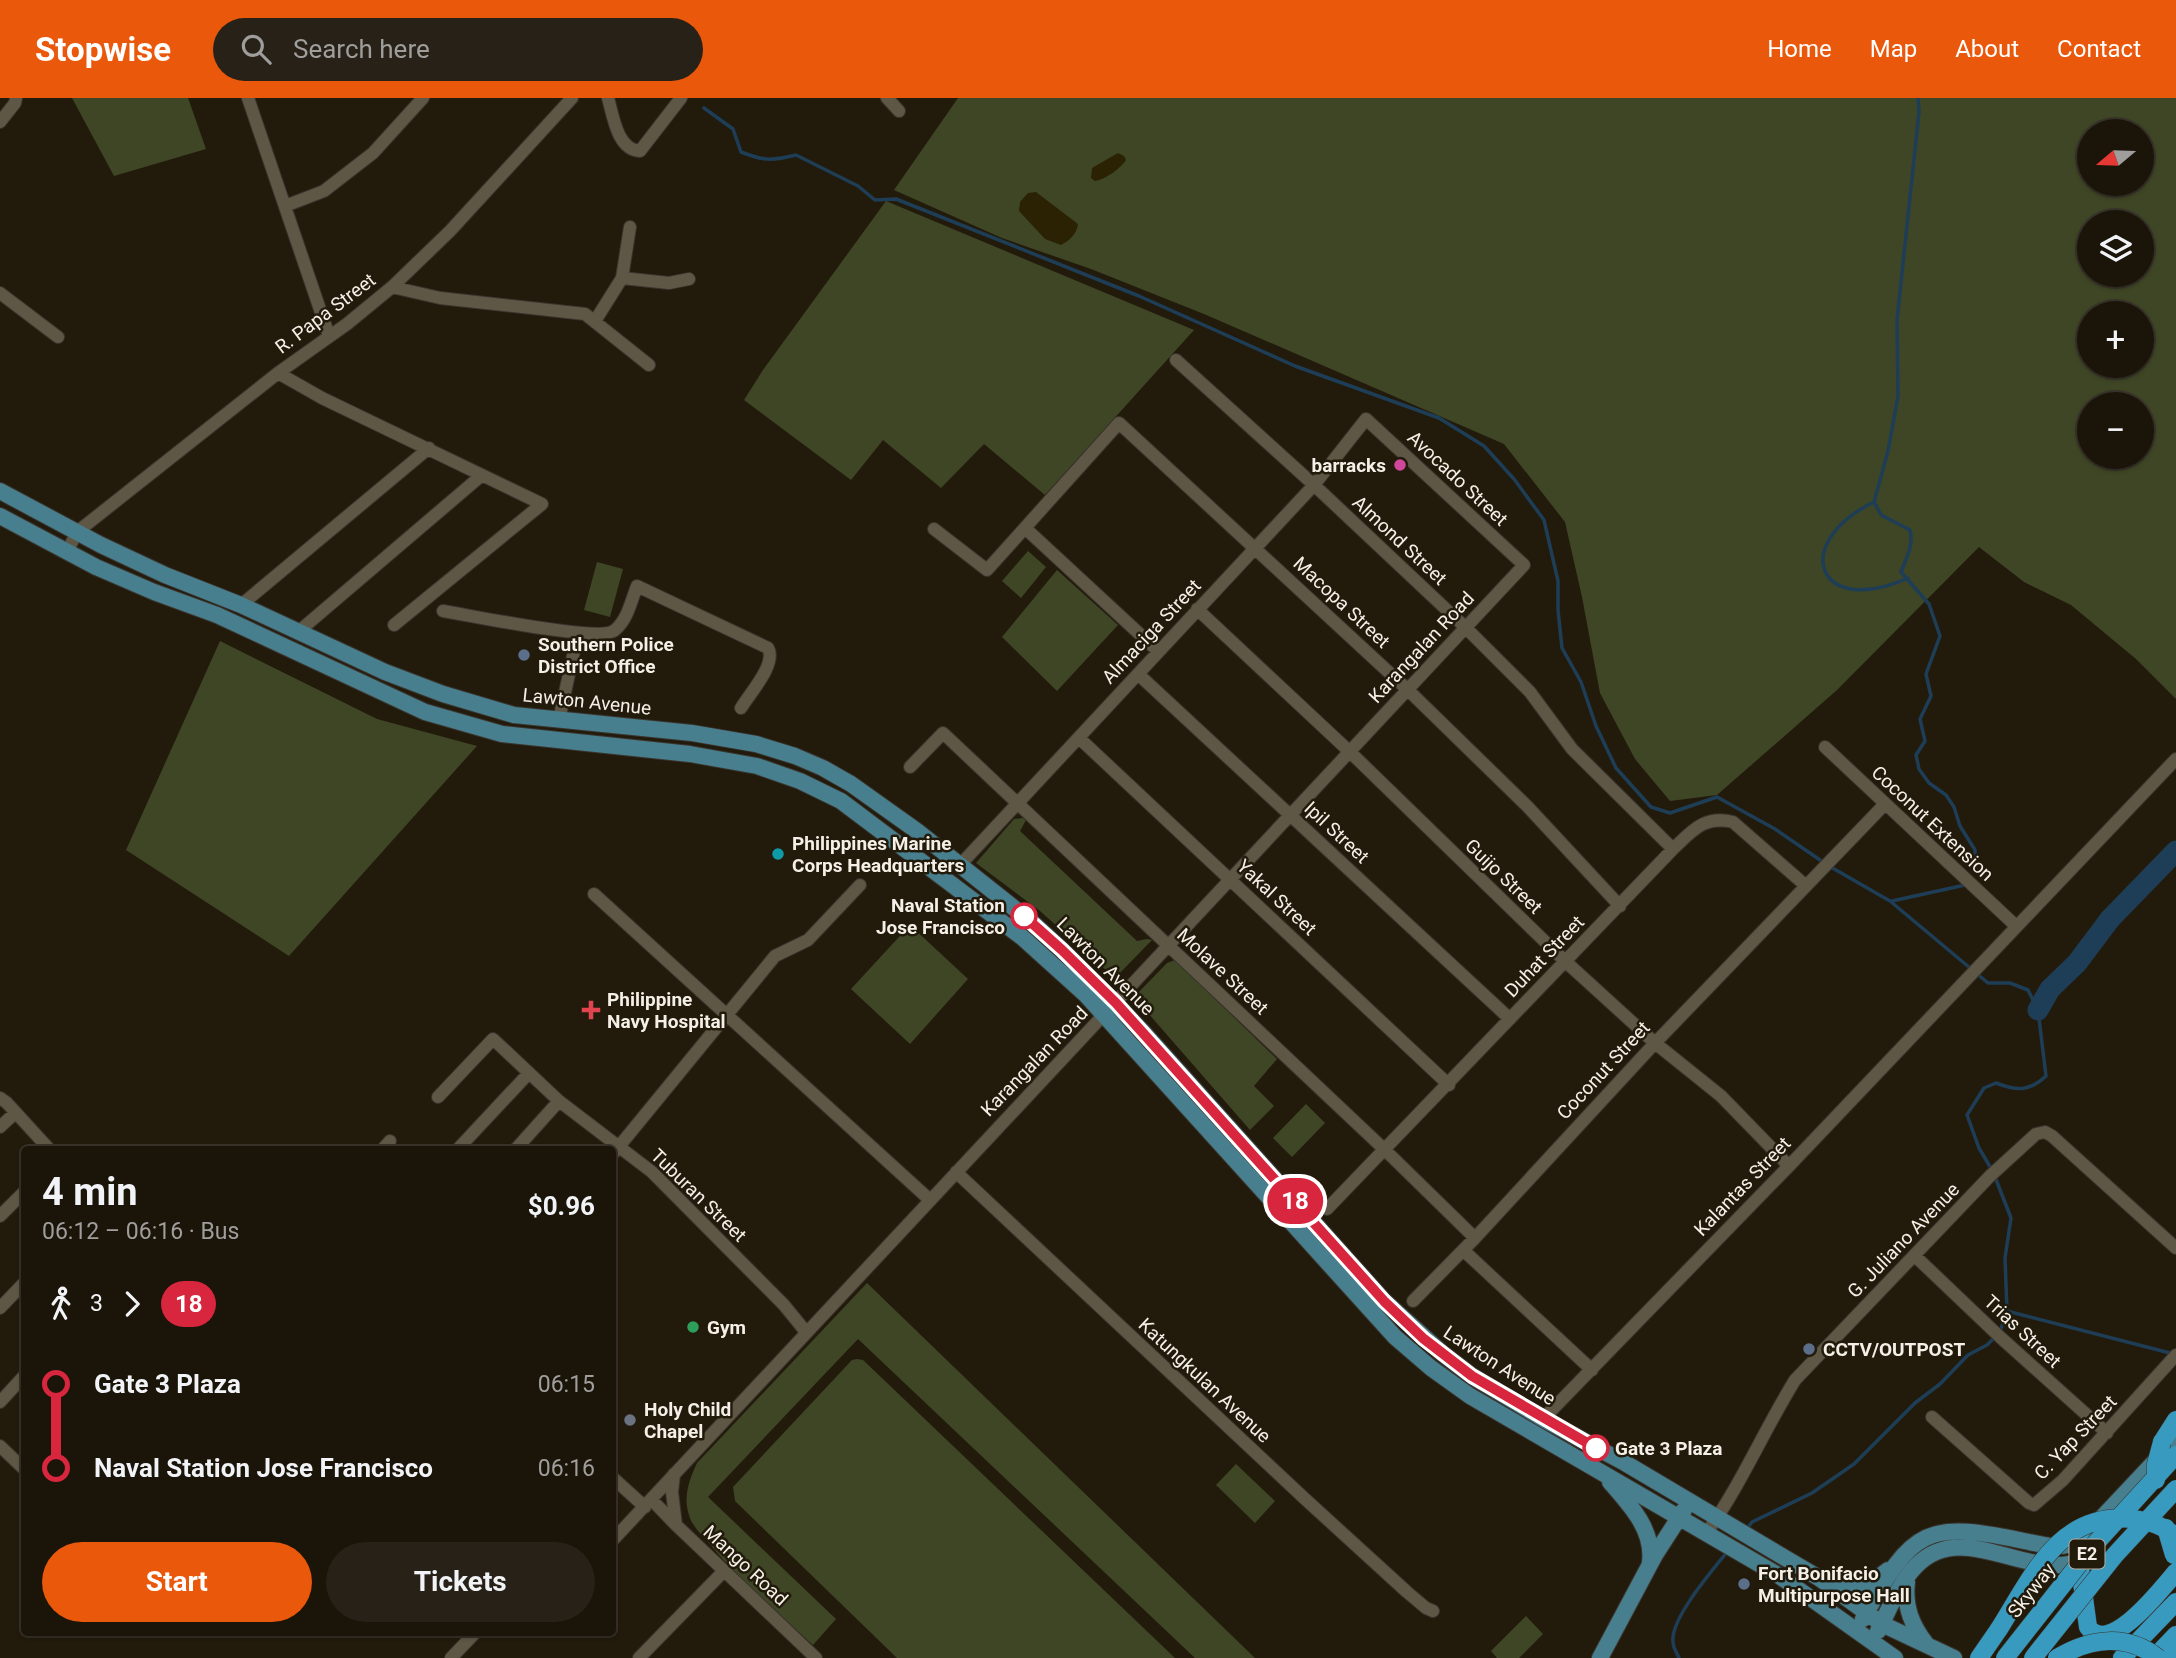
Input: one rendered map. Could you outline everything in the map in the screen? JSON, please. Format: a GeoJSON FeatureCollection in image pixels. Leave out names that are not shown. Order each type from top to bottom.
{"type":"FeatureCollection","features":[{"type":"Feature","properties":{"kind":"highway"},"geometry":{"type":"LineString","coordinates":[[2176,1420],[2162,1442],[2156,1464],[2161,1507],[2176,1560]]}},
{"type":"Feature","properties":{"kind":"highway","name":"Skyway"},"geometry":{"type":"LineString","coordinates":[[2005,1658],[2094,1545],[2176,1455]]}},
{"type":"Feature","properties":{"kind":"highway","name":"E2"},"geometry":{"type":"LineString","coordinates":[[2033,1658],[2115,1555],[2176,1489]]}},
{"type":"Feature","properties":{"kind":"highway"},"geometry":{"type":"LineString","coordinates":[[1979,1658],[2042,1562],[2061,1540],[2075,1529],[2099,1519],[2127,1518],[2166,1527],[2176,1537]]}},
{"type":"Feature","properties":{"kind":"highway"},"geometry":{"type":"LineString","coordinates":[[2079,1658],[2081,1540]]}},
{"type":"Feature","properties":{"kind":"highway"},"geometry":{"type":"LineString","coordinates":[[2079,1561],[2088,1627],[2099,1634],[2113,1632],[2131,1622],[2176,1572]]}},
{"type":"Feature","properties":{"kind":"highway"},"geometry":{"type":"LineString","coordinates":[[2122,1658],[2176,1602]]}},
{"type":"Feature","properties":{"kind":"highway"},"geometry":{"type":"LineString","coordinates":[[2057,1658],[2084,1645],[2112,1640],[2135,1644],[2156,1658],[2176,1635]]}},
{"type":"Feature","properties":{"kind":"main road","name":"Lawton Avenue"},"geometry":{"type":"LineString","coordinates":[[0,491],[166,575],[242,605],[385,672],[443,694],[514,715],[692,733],[756,744],[795,755],[851,784],[1034,924],[1116,1003],[1392,1308],[1424,1339],[1472,1376],[1689,1502],[1746,1556],[1778,1575],[1895,1658]]}},
{"type":"Feature","properties":{"kind":"main road","name":"Lawton Avenue"},"geometry":{"type":"LineString","coordinates":[[0,516],[67,552],[154,592],[217,615],[393,699],[464,725],[502,734],[731,760],[800,781],[841,801],[1023,938],[1085,994],[1395,1337],[1431,1368],[1470,1396],[1679,1518],[1758,1543],[1819,1578],[1882,1624],[1941,1653]]}},
{"type":"Feature","properties":{"kind":"main road"},"geometry":{"type":"LineString","coordinates":[[1819,1578],[1833,1584],[1860,1585],[1882,1575],[1919,1541],[1953,1531],[1977,1532],[2060,1547],[2081,1540],[2176,1439]]}},
{"type":"Feature","properties":{"kind":"main road"},"geometry":{"type":"LineString","coordinates":[[1873,1643],[1914,1567],[1928,1556],[1957,1548],[2056,1566],[2079,1561],[2095,1549],[2176,1463]]}},
{"type":"Feature","properties":{"kind":"main road"},"geometry":{"type":"LineString","coordinates":[[1602,1472],[1629,1503],[1648,1536],[1652,1548],[1650,1564]]}},
{"type":"Feature","properties":{"kind":"main road"},"geometry":{"type":"LineString","coordinates":[[1600,1658],[1650,1564],[1689,1502]]}},
{"type":"Feature","properties":{"kind":"main road"},"geometry":{"type":"LineString","coordinates":[[1856,1630],[1897,1561]]}},
{"type":"Feature","properties":{"kind":"main road"},"geometry":{"type":"LineString","coordinates":[[1908,1577],[1905,1595],[1908,1611],[1941,1653]]}},
{"type":"Feature","properties":{"kind":"street"},"geometry":{"type":"LineString","coordinates":[[0,122],[16,98]]}},
{"type":"Feature","properties":{"kind":"street"},"geometry":{"type":"LineString","coordinates":[[248,98],[329,336]]}},
{"type":"Feature","properties":{"kind":"street"},"geometry":{"type":"LineString","coordinates":[[285,206],[324,191],[373,153],[423,98]]}},
{"type":"Feature","properties":{"kind":"street","name":"R. Papa Street"},"geometry":{"type":"LineString","coordinates":[[77,532],[278,373],[392,287],[450,231],[572,98]]}},
{"type":"Feature","properties":{"kind":"street"},"geometry":{"type":"LineString","coordinates":[[608,98],[621,140],[634,151],[640,151],[681,98]]}},
{"type":"Feature","properties":{"kind":"street"},"geometry":{"type":"LineString","coordinates":[[887,98],[899,111]]}},
{"type":"Feature","properties":{"kind":"street"},"geometry":{"type":"LineString","coordinates":[[595,321],[622,278],[630,227]]}},
{"type":"Feature","properties":{"kind":"street"},"geometry":{"type":"LineString","coordinates":[[622,278],[669,283],[689,279]]}},
{"type":"Feature","properties":{"kind":"street"},"geometry":{"type":"LineString","coordinates":[[392,287],[440,298],[585,314],[649,365]]}},
{"type":"Feature","properties":{"kind":"street"},"geometry":{"type":"LineString","coordinates":[[0,293],[58,337]]}},
{"type":"Feature","properties":{"kind":"street","name":"Almond Street"},"geometry":{"type":"LineString","coordinates":[[1176,360],[1314,485],[1531,692],[1572,748],[1672,849]]}},
{"type":"Feature","properties":{"kind":"street"},"geometry":{"type":"LineString","coordinates":[[278,373],[322,398],[542,504],[394,625]]}},
{"type":"Feature","properties":{"kind":"street","name":"Almaciga Street"},"geometry":{"type":"LineString","coordinates":[[960,865],[1314,485],[1366,419]]}},
{"type":"Feature","properties":{"kind":"street","name":"Avocado Street"},"geometry":{"type":"LineString","coordinates":[[1366,419],[1524,565]]}},
{"type":"Feature","properties":{"kind":"street","name":"Macopa Street"},"geometry":{"type":"LineString","coordinates":[[1025,528],[1119,424],[1408,690],[1528,807],[1620,906]]}},
{"type":"Feature","properties":{"kind":"street"},"geometry":{"type":"LineString","coordinates":[[242,605],[429,448]]}},
{"type":"Feature","properties":{"kind":"street"},"geometry":{"type":"LineString","coordinates":[[298,632],[482,475]]}},
{"type":"Feature","properties":{"kind":"street"},"geometry":{"type":"LineString","coordinates":[[934,529],[987,570],[1025,528],[1158,651]]}},
{"type":"Feature","properties":{"kind":"street"},"geometry":{"type":"LineString","coordinates":[[67,552],[77,532]]}},
{"type":"Feature","properties":{"kind":"street","name":"Karangalan Road"},"geometry":{"type":"LineString","coordinates":[[616,1537],[1524,565]]}},
{"type":"Feature","properties":{"kind":"street"},"geometry":{"type":"LineString","coordinates":[[443,611],[604,635],[614,632],[625,619],[637,586],[768,648],[771,652],[770,663],[741,708]]}},
{"type":"Feature","properties":{"kind":"street","name":"Guijo Street"},"geometry":{"type":"LineString","coordinates":[[1197,609],[1350,752],[1566,962],[1655,1043],[1721,1097],[1789,1166]]}},
{"type":"Feature","properties":{"kind":"street"},"geometry":{"type":"LineString","coordinates":[[559,720],[578,633]]}},
{"type":"Feature","properties":{"kind":"street","name":"Ipil Street"},"geometry":{"type":"LineString","coordinates":[[1138,674],[1510,1018]]}},
{"type":"Feature","properties":{"kind":"street","name":"Molave Street"},"geometry":{"type":"LineString","coordinates":[[910,767],[943,733],[1475,1238]]}},
{"type":"Feature","properties":{"kind":"street","name":"Yakal Street"},"geometry":{"type":"LineString","coordinates":[[1079,738],[1449,1085]]}},
{"type":"Feature","properties":{"kind":"street","name":"Coconut Extension"},"geometry":{"type":"LineString","coordinates":[[1825,747],[2016,926]]}},
{"type":"Feature","properties":{"kind":"street"},"geometry":{"type":"LineString","coordinates":[[2016,926],[2176,759]]}},
{"type":"Feature","properties":{"kind":"street","name":"Coconut Street"},"geometry":{"type":"LineString","coordinates":[[1413,1301],[1805,884],[1885,804]]}},
{"type":"Feature","properties":{"kind":"street","name":"Duhat Street"},"geometry":{"type":"LineString","coordinates":[[1327,1209],[1449,1085],[1672,849],[1702,824],[1719,819],[1733,822],[1805,884]]}},
{"type":"Feature","properties":{"kind":"street"},"geometry":{"type":"LineString","coordinates":[[616,1150],[775,956],[808,940],[860,885]]}},
{"type":"Feature","properties":{"kind":"street"},"geometry":{"type":"LineString","coordinates":[[594,894],[930,1200]]}},
{"type":"Feature","properties":{"kind":"street","name":"Kalantas Street"},"geometry":{"type":"LineString","coordinates":[[1543,1419],[1789,1166],[2016,926]]}},
{"type":"Feature","properties":{"kind":"street","name":"Tuburan Street"},"geometry":{"type":"LineString","coordinates":[[439,1097],[493,1039],[609,1146]]}},
{"type":"Feature","properties":{"kind":"street"},"geometry":{"type":"LineString","coordinates":[[461,1146],[529,1073]]}},
{"type":"Feature","properties":{"kind":"street"},"geometry":{"type":"LineString","coordinates":[[0,1098],[46,1146]]}},
{"type":"Feature","properties":{"kind":"street"},"geometry":{"type":"LineString","coordinates":[[519,1146],[559,1101]]}},
{"type":"Feature","properties":{"kind":"street"},"geometry":{"type":"LineString","coordinates":[[0,1127],[15,1112]]}},
{"type":"Feature","properties":{"kind":"street","name":"G. Juliano Avenue"},"geometry":{"type":"LineString","coordinates":[[1718,1530],[1771,1419],[1795,1380],[2029,1138],[2045,1132],[2176,1248]]}},
{"type":"Feature","properties":{"kind":"street","name":"Tuburan Street"},"geometry":{"type":"LineString","coordinates":[[616,1152],[652,1172],[784,1305],[806,1332]]}},
{"type":"Feature","properties":{"kind":"street","name":"Katungkulan Avenue"},"geometry":{"type":"LineString","coordinates":[[956,1172],[1304,1499],[1407,1592],[1433,1611]]}},
{"type":"Feature","properties":{"kind":"street"},"geometry":{"type":"LineString","coordinates":[[0,1216],[21,1195]]}},
{"type":"Feature","properties":{"kind":"street"},"geometry":{"type":"LineString","coordinates":[[1463,1250],[1592,1370]]}},
{"type":"Feature","properties":{"kind":"street","name":"Trias Street"},"geometry":{"type":"LineString","coordinates":[[1915,1256],[2107,1433]]}},
{"type":"Feature","properties":{"kind":"street"},"geometry":{"type":"LineString","coordinates":[[0,1308],[21,1286]]}},
{"type":"Feature","properties":{"kind":"street","name":"C. Yap Street"},"geometry":{"type":"LineString","coordinates":[[1932,1417],[2034,1505],[2063,1480],[2172,1360]]}},
{"type":"Feature","properties":{"kind":"street"},"geometry":{"type":"LineString","coordinates":[[0,1402],[21,1379]]}},
{"type":"Feature","properties":{"kind":"street"},"geometry":{"type":"LineString","coordinates":[[1,1450],[21,1467]]}},
{"type":"Feature","properties":{"kind":"street"},"geometry":{"type":"LineString","coordinates":[[674,1475],[672,1492],[676,1525]]}},
{"type":"Feature","properties":{"kind":"street","name":"Mango Road"},"geometry":{"type":"LineString","coordinates":[[616,1479],[676,1525],[813,1657]]}},
{"type":"Feature","properties":{"kind":"street"},"geometry":{"type":"LineString","coordinates":[[639,1658],[724,1572]]}},
{"type":"Feature","properties":{"kind":"street"},"geometry":{"type":"LineString","coordinates":[[451,1658],[472,1636]]}},
{"type":"Feature","properties":{"kind":"green space"},"geometry":{"type":"Polygon","coordinates":[[[72,98],[188,98],[206,149],[114,176],[72,98]]]}},
{"type":"Feature","properties":{"kind":"green space"},"geometry":{"type":"Polygon","coordinates":[[[958,98],[2176,98],[2176,699],[2136,659],[2071,605],[2024,582],[1979,547],[1837,690],[1717,795],[1670,801],[1635,759],[1600,693],[1565,522],[1504,444],[1204,314],[1091,269],[1002,238],[894,190],[958,98]]]}},
{"type":"Feature","properties":{"kind":"green space"},"geometry":{"type":"Polygon","coordinates":[[[886,201],[1194,330],[1045,495],[984,444],[941,488],[883,440],[851,480],[744,400],[886,201]]]}},
{"type":"Feature","properties":{"kind":"green space"},"geometry":{"type":"Polygon","coordinates":[[[1028,551],[1046,567],[1021,598],[1002,581],[1028,551]]]}},
{"type":"Feature","properties":{"kind":"green space"},"geometry":{"type":"Polygon","coordinates":[[[597,562],[623,569],[610,617],[584,610],[597,562]]]}},
{"type":"Feature","properties":{"kind":"green space"},"geometry":{"type":"Polygon","coordinates":[[[1057,570],[1118,625],[1057,691],[1002,637],[1057,570]]]}},
{"type":"Feature","properties":{"kind":"green space"},"geometry":{"type":"Polygon","coordinates":[[[220,641],[377,719],[477,746],[289,956],[126,850],[220,641]]]}},
{"type":"Feature","properties":{"kind":"green space"},"geometry":{"type":"Polygon","coordinates":[[[1014,819],[1026,820],[1020,831],[1137,941],[1152,940],[1115,978],[1040,911],[976,863],[1014,819]]]}},
{"type":"Feature","properties":{"kind":"green space"},"geometry":{"type":"Polygon","coordinates":[[[910,925],[968,979],[910,1044],[851,989],[910,925]]]}},
{"type":"Feature","properties":{"kind":"green space"},"geometry":{"type":"Polygon","coordinates":[[[1175,960],[1277,1059],[1254,1086],[1274,1106],[1250,1130],[1134,997],[1167,963],[1175,960]]]}},
{"type":"Feature","properties":{"kind":"green space"},"geometry":{"type":"Polygon","coordinates":[[[1306,1104],[1325,1123],[1292,1157],[1273,1138],[1306,1104]]]}},
{"type":"Feature","properties":{"kind":"green space"},"geometry":{"type":"Polygon","coordinates":[[[867,1283],[1255,1658],[1195,1658],[858,1339],[708,1497],[836,1619],[813,1645],[745,1583],[690,1519],[687,1495],[694,1469],[867,1283]]]}},
{"type":"Feature","properties":{"kind":"green space"},"geometry":{"type":"Polygon","coordinates":[[[852,1360],[863,1360],[1175,1658],[897,1658],[735,1501],[733,1487],[852,1360]]]}},
{"type":"Feature","properties":{"kind":"green space"},"geometry":{"type":"Polygon","coordinates":[[[1236,1464],[1275,1501],[1255,1523],[1216,1485],[1236,1464]]]}},
{"type":"Feature","properties":{"kind":"green space"},"geometry":{"type":"Polygon","coordinates":[[[1526,1616],[1543,1634],[1519,1658],[1497,1658],[1491,1651],[1526,1616]]]}},
{"type":"Feature","properties":{"kind":"sand"},"geometry":{"type":"Polygon","coordinates":[[[1118,153],[1126,160],[1120,167],[1099,180],[1091,178],[1092,168],[1118,153]]]}},
{"type":"Feature","properties":{"kind":"sand"},"geometry":{"type":"Polygon","coordinates":[[[1036,192],[1078,224],[1072,237],[1061,245],[1045,239],[1019,211],[1020,202],[1028,193],[1036,192]]]}},
{"type":"Feature","properties":{"kind":"waterway"},"geometry":{"type":"LineString","coordinates":[[1918,98],[1919,112],[1897,320],[1898,396],[1888,451],[1874,502],[1881,515],[1910,530],[1910,546],[1901,572],[1929,604],[1940,636],[1926,674],[1931,696],[1920,719],[1925,741],[1916,755],[1919,769],[1929,783],[1946,795],[1954,807],[1960,826],[1975,850],[1976,871]]}},
{"type":"Feature","properties":{"kind":"waterway"},"geometry":{"type":"LineString","coordinates":[[704,108],[733,129],[741,152],[768,159],[796,155],[858,186],[875,200],[896,199],[1139,296],[1295,366],[1439,418],[1484,446],[1514,479],[1544,520],[1558,581],[1562,648],[1581,682],[1596,726],[1616,768],[1651,807],[1670,813],[1717,797],[1775,829],[1823,862]]}},
{"type":"Feature","properties":{"kind":"waterway"},"geometry":{"type":"LineString","coordinates":[[1874,502],[1847,519],[1831,537],[1823,555],[1825,571],[1835,583],[1852,589],[1877,588],[1908,578]]}},
{"type":"Feature","properties":{"kind":"waterway"},"geometry":{"type":"LineString","coordinates":[[2038,1010],[2050,989],[2077,963],[2110,919],[2176,851]]}},
{"type":"Feature","properties":{"kind":"waterway"},"geometry":{"type":"LineString","coordinates":[[1829,866],[1890,901],[1988,983],[2010,983],[2028,990],[2038,1010],[2046,1076],[2028,1087],[2010,1088],[1996,1083],[1984,1088],[1967,1115],[1979,1148],[1992,1170]]}},
{"type":"Feature","properties":{"kind":"waterway"},"geometry":{"type":"LineString","coordinates":[[1892,901],[1965,885]]}},
{"type":"Feature","properties":{"kind":"waterway"},"geometry":{"type":"LineString","coordinates":[[1995,1177],[2011,1218],[2005,1258],[2007,1311],[2000,1332]]}},
{"type":"Feature","properties":{"kind":"waterway"},"geometry":{"type":"LineString","coordinates":[[2007,1311],[2174,1354]]}},
{"type":"Feature","properties":{"kind":"waterway"},"geometry":{"type":"LineString","coordinates":[[1746,1530],[1752,1522],[1812,1493],[1854,1464],[1968,1355],[1994,1338]]}},
{"type":"Feature","properties":{"kind":"waterway"},"geometry":{"type":"LineString","coordinates":[[1679,1658],[1673,1642],[1678,1621],[1693,1596],[1727,1552]]}},
{"type":"Feature","properties":{"kind":"bus line","name":"18"},"geometry":{"type":"LineString","coordinates":[[1024,916],[1116,1003],[1384,1301],[1424,1339],[1472,1376],[1596,1448]]}},
{"type":"Feature","properties":{"kind":"place","name":"barracks"},"geometry":{"type":"Point","coordinates":[1400,465]}},
{"type":"Feature","properties":{"kind":"place","name":"Southern Police District Office"},"geometry":{"type":"Point","coordinates":[524,655]}},
{"type":"Feature","properties":{"kind":"place","name":"Philippines Marine Corps Headquarters"},"geometry":{"type":"Point","coordinates":[778,854]}},
{"type":"Feature","properties":{"kind":"place","name":"Naval Station Jose Francisco"},"geometry":{"type":"Point","coordinates":[1024,916]}},
{"type":"Feature","properties":{"kind":"place","name":"Philippine Navy Hospital"},"geometry":{"type":"Point","coordinates":[591,1010]}},
{"type":"Feature","properties":{"kind":"place","name":"Gym"},"geometry":{"type":"Point","coordinates":[693,1327]}},
{"type":"Feature","properties":{"kind":"place","name":"CCTV/OUTPOST"},"geometry":{"type":"Point","coordinates":[1809,1349]}},
{"type":"Feature","properties":{"kind":"place","name":"Holy Child Chapel"},"geometry":{"type":"Point","coordinates":[630,1420]}},
{"type":"Feature","properties":{"kind":"place","name":"Gate 3 Plaza"},"geometry":{"type":"Point","coordinates":[1596,1448]}},
{"type":"Feature","properties":{"kind":"place","name":"Fort Bonifacio Multipurpose Hall"},"geometry":{"type":"Point","coordinates":[1744,1584]}}]}
